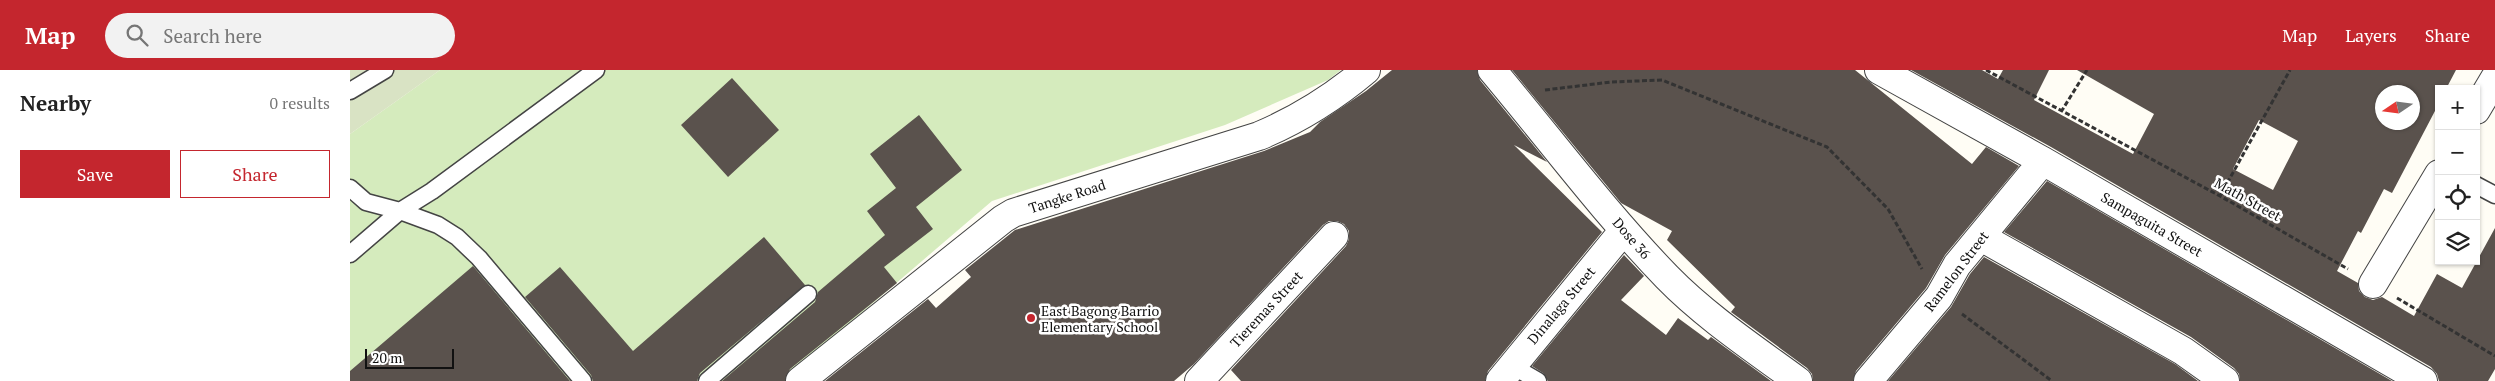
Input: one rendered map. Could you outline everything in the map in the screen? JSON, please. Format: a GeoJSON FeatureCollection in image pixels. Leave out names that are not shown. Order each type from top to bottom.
{"type":"FeatureCollection","features":[{"type":"Feature","properties":{"kind":"street","name":"Tangke Road"},"geometry":{"type":"LineString","coordinates":[[800,381],[1003,219],[1140,172],[1259,136],[1283,126],[1344,89],[1366,70]]}},
{"type":"Feature","properties":{"kind":"street","name":"Dose 36"},"geometry":{"type":"LineString","coordinates":[[1492,70],[1624,230],[1668,278],[1712,317],[1798,381]]}},
{"type":"Feature","properties":{"kind":"street","name":"Sampaguita Street"},"geometry":{"type":"LineString","coordinates":[[1879,70],[2043,161],[2423,381]]}},
{"type":"Feature","properties":{"kind":"street"},"geometry":{"type":"LineString","coordinates":[[2480,101],[2490,77]]}},
{"type":"Feature","properties":{"kind":"street","name":"Ramelon Street"},"geometry":{"type":"LineString","coordinates":[[1868,381],[1939,296],[1958,265],[2043,161]]}},
{"type":"Feature","properties":{"kind":"street"},"geometry":{"type":"LineString","coordinates":[[2373,284],[2438,175]]}},
{"type":"Feature","properties":{"kind":"street","name":"Dinalaga Street"},"geometry":{"type":"LineString","coordinates":[[1505,373],[1624,230]]}},
{"type":"Feature","properties":{"kind":"street","name":"Tieremas Street"},"geometry":{"type":"LineString","coordinates":[[1202,380],[1334,236]]}},
{"type":"Feature","properties":{"kind":"street"},"geometry":{"type":"LineString","coordinates":[[1981,236],[2183,351],[2225,381]]}},
{"type":"Feature","properties":{"kind":"lane"},"geometry":{"type":"LineString","coordinates":[[350,91],[385,70]]}},
{"type":"Feature","properties":{"kind":"lane"},"geometry":{"type":"LineString","coordinates":[[350,254],[400,211],[432,191],[596,70]]}},
{"type":"Feature","properties":{"kind":"lane"},"geometry":{"type":"LineString","coordinates":[[2480,187],[2495,195]]}},
{"type":"Feature","properties":{"kind":"lane"},"geometry":{"type":"LineString","coordinates":[[350,188],[366,202],[400,211],[438,225],[466,245],[583,381]]}},
{"type":"Feature","properties":{"kind":"lane"},"geometry":{"type":"LineString","coordinates":[[707,381],[808,294]]}},
{"type":"Feature","properties":{"kind":"lane"},"geometry":{"type":"LineString","coordinates":[[1505,373],[1538,381]]}},
{"type":"Feature","properties":{"kind":"path","name":"Math Street"},"geometry":{"type":"LineString","coordinates":[[1986,70],[2220,196],[2495,356]]}},
{"type":"Feature","properties":{"kind":"path"},"geometry":{"type":"LineString","coordinates":[[2061,112],[2087,70]]}},
{"type":"Feature","properties":{"kind":"path"},"geometry":{"type":"LineString","coordinates":[[2220,196],[2290,70]]}},
{"type":"Feature","properties":{"kind":"path"},"geometry":{"type":"LineString","coordinates":[[1512,94],[1611,82],[1662,80],[1827,147],[1888,209],[1939,296],[2052,381]]}},
{"type":"Feature","properties":{"kind":"green space"},"geometry":{"type":"Polygon","coordinates":[[[350,70],[440,70],[350,134],[350,70]]]}},
{"type":"Feature","properties":{"kind":"green space"},"geometry":{"type":"Polygon","coordinates":[[[440,70],[1341,70],[1328,80],[1225,125],[992,201],[782,381],[350,381],[350,134],[440,70]]]}},
{"type":"Feature","properties":{"kind":"building"},"geometry":{"type":"Polygon","coordinates":[[[1392,70],[1477,70],[1480,80],[1547,162],[1514,145],[1602,232],[1488,371],[1485,381],[1241,381],[1231,370],[1346,246],[1349,239],[1349,231],[1344,224],[1337,221],[1329,221],[1323,225],[1194,364],[1174,381],[825,381],[928,299],[936,308],[971,277],[965,270],[1015,230],[1264,151],[1310,132],[1320,122],[1366,91],[1392,70]]]}},
{"type":"Feature","properties":{"kind":"building"},"geometry":{"type":"Polygon","coordinates":[[[1512,70],[1855,70],[1972,164],[1986,147],[2019,166],[1945,255],[1926,288],[1856,371],[1853,381],[1813,381],[1812,374],[1807,368],[1731,312],[1735,307],[1667,240],[1672,231],[1621,203],[1512,70]]]}},
{"type":"Feature","properties":{"kind":"building"},"geometry":{"type":"Polygon","coordinates":[[[1911,70],[1982,70],[1998,79],[2003,70],[2049,70],[2034,100],[2133,154],[2154,114],[2077,70],[2456,70],[2448,85],[2435,85],[2435,111],[2392,193],[2384,189],[2361,233],[2358,231],[2337,271],[2358,283],[2359,291],[2365,297],[2373,300],[2382,297],[2414,316],[2437,274],[2462,288],[2475,265],[2480,265],[2480,255],[2495,228],[2495,369],[2488,381],[2439,381],[2437,374],[2431,367],[2051,147],[1911,70]],[[2259,120],[2233,169],[2273,190],[2298,141],[2259,120]]]}},
{"type":"Feature","properties":{"kind":"building"},"geometry":{"type":"Polygon","coordinates":[[[732,78],[779,130],[728,177],[681,125],[732,78]]]}},
{"type":"Feature","properties":{"kind":"building"},"geometry":{"type":"Polygon","coordinates":[[[919,115],[962,170],[916,207],[933,229],[884,267],[897,283],[790,369],[785,381],[722,381],[815,302],[818,292],[885,235],[867,211],[896,188],[870,154],[919,115]]]}},
{"type":"Feature","properties":{"kind":"building"},"geometry":{"type":"Polygon","coordinates":[[[2047,181],[2392,381],[2240,381],[2239,374],[2234,368],[2191,337],[2004,232],[2047,181]]]}},
{"type":"Feature","properties":{"kind":"building"},"geometry":{"type":"Polygon","coordinates":[[[764,237],[805,285],[700,373],[697,381],[593,381],[591,375],[525,297],[560,267],[633,351],[764,237]]]}},
{"type":"Feature","properties":{"kind":"building"},"geometry":{"type":"Polygon","coordinates":[[[1624,255],[1644,276],[1621,300],[1666,335],[1678,318],[1708,340],[1711,337],[1771,381],[1548,381],[1543,373],[1532,366],[1624,255]]]}},
{"type":"Feature","properties":{"kind":"building"},"geometry":{"type":"Polygon","coordinates":[[[1984,257],[2175,364],[2198,381],[1888,381],[1951,307],[1970,274],[1984,257]]]}},
{"type":"Feature","properties":{"kind":"building"},"geometry":{"type":"Polygon","coordinates":[[[473,266],[570,381],[350,381],[350,371],[473,266]]]}},
{"type":"Feature","properties":{"kind":"place","name":"East Bagong Barrio Elementary School"},"geometry":{"type":"Point","coordinates":[1031,318]}}]}
